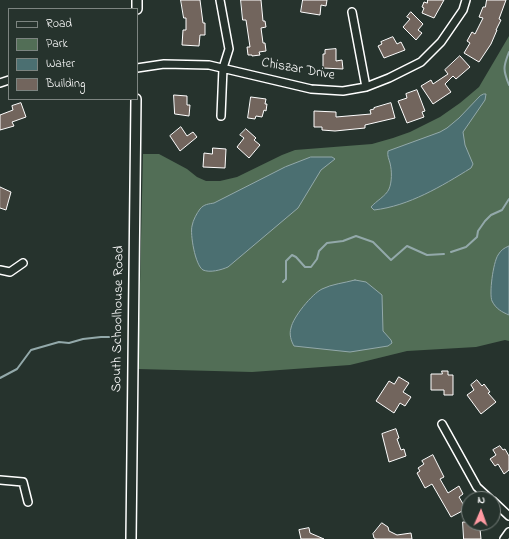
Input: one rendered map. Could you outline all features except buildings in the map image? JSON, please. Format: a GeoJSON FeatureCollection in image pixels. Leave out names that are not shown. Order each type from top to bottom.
{"type":"FeatureCollection","features":[{"type":"Feature","properties":{"kind":"street"},"geometry":{"type":"LineString","coordinates":[[220,0],[229,49],[223,68],[221,116]]}},
{"type":"Feature","properties":{"kind":"street","name":"Chiszar Drive"},"geometry":{"type":"LineString","coordinates":[[138,68],[164,64],[209,65],[311,89],[343,91],[366,87],[422,62],[441,42],[463,10],[466,0]]}},
{"type":"Feature","properties":{"kind":"street"},"geometry":{"type":"LineString","coordinates":[[352,12],[366,87]]}},
{"type":"Feature","properties":{"kind":"street","name":"South Schoolhouse Road"},"geometry":{"type":"LineString","coordinates":[[131,539],[136,100]]}},
{"type":"Feature","properties":{"kind":"street"},"geometry":{"type":"LineString","coordinates":[[0,270],[10,272],[23,263]]}},
{"type":"Feature","properties":{"kind":"street"},"geometry":{"type":"LineString","coordinates":[[442,424],[477,487],[481,491]]}},
{"type":"Feature","properties":{"kind":"street"},"geometry":{"type":"LineString","coordinates":[[0,480],[23,482],[28,502]]}},
{"type":"Feature","properties":{"kind":"street"},"geometry":{"type":"LineString","coordinates":[[501,508],[509,516]]}},
{"type":"Feature","properties":{"kind":"street"},"geometry":{"type":"LineString","coordinates":[[504,539],[509,532]]}},
{"type":"Feature","properties":{"kind":"green space"},"geometry":{"type":"Polygon","coordinates":[[[509,36],[509,341],[505,340],[476,347],[407,351],[350,365],[252,372],[138,369],[143,154],[159,154],[206,181],[220,181],[237,177],[295,150],[372,144],[393,138],[410,132],[440,117],[479,87],[509,36]]]}},
{"type":"Feature","properties":{"kind":"water"},"geometry":{"type":"Polygon","coordinates":[[[486,94],[485,100],[463,132],[465,145],[473,164],[471,168],[449,182],[412,200],[387,208],[374,210],[371,207],[388,192],[390,186],[391,166],[388,151],[447,128],[480,96],[486,94]]]}},
{"type":"Feature","properties":{"kind":"water"},"geometry":{"type":"Polygon","coordinates":[[[311,157],[332,157],[335,159],[321,170],[298,208],[228,267],[212,271],[203,270],[195,256],[192,242],[194,219],[202,207],[207,204],[214,203],[285,167],[311,157]]]}},
{"type":"Feature","properties":{"kind":"water"},"geometry":{"type":"Polygon","coordinates":[[[509,246],[509,315],[497,308],[492,301],[491,285],[496,259],[501,250],[509,246]]]}},
{"type":"Feature","properties":{"kind":"water"},"geometry":{"type":"Polygon","coordinates":[[[355,280],[366,282],[382,295],[383,331],[392,343],[388,346],[350,352],[294,346],[290,333],[292,323],[308,301],[326,287],[355,280]]]}},
{"type":"Feature","properties":{"kind":"waterway"},"geometry":{"type":"LineString","coordinates":[[509,52],[504,68],[509,85]]}},
{"type":"Feature","properties":{"kind":"waterway"},"geometry":{"type":"LineString","coordinates":[[451,252],[466,247],[477,237],[478,231],[485,221],[491,215],[502,210],[509,199]]}},
{"type":"Feature","properties":{"kind":"waterway"},"geometry":{"type":"LineString","coordinates":[[283,282],[286,279],[286,261],[292,255],[296,257],[305,267],[311,267],[317,259],[319,251],[327,243],[343,241],[356,236],[373,242],[391,260],[407,246],[427,255],[444,254]]}},
{"type":"Feature","properties":{"kind":"waterway"},"geometry":{"type":"LineString","coordinates":[[0,378],[17,369],[31,350],[59,342],[69,343],[83,339],[118,337]]}}]}
